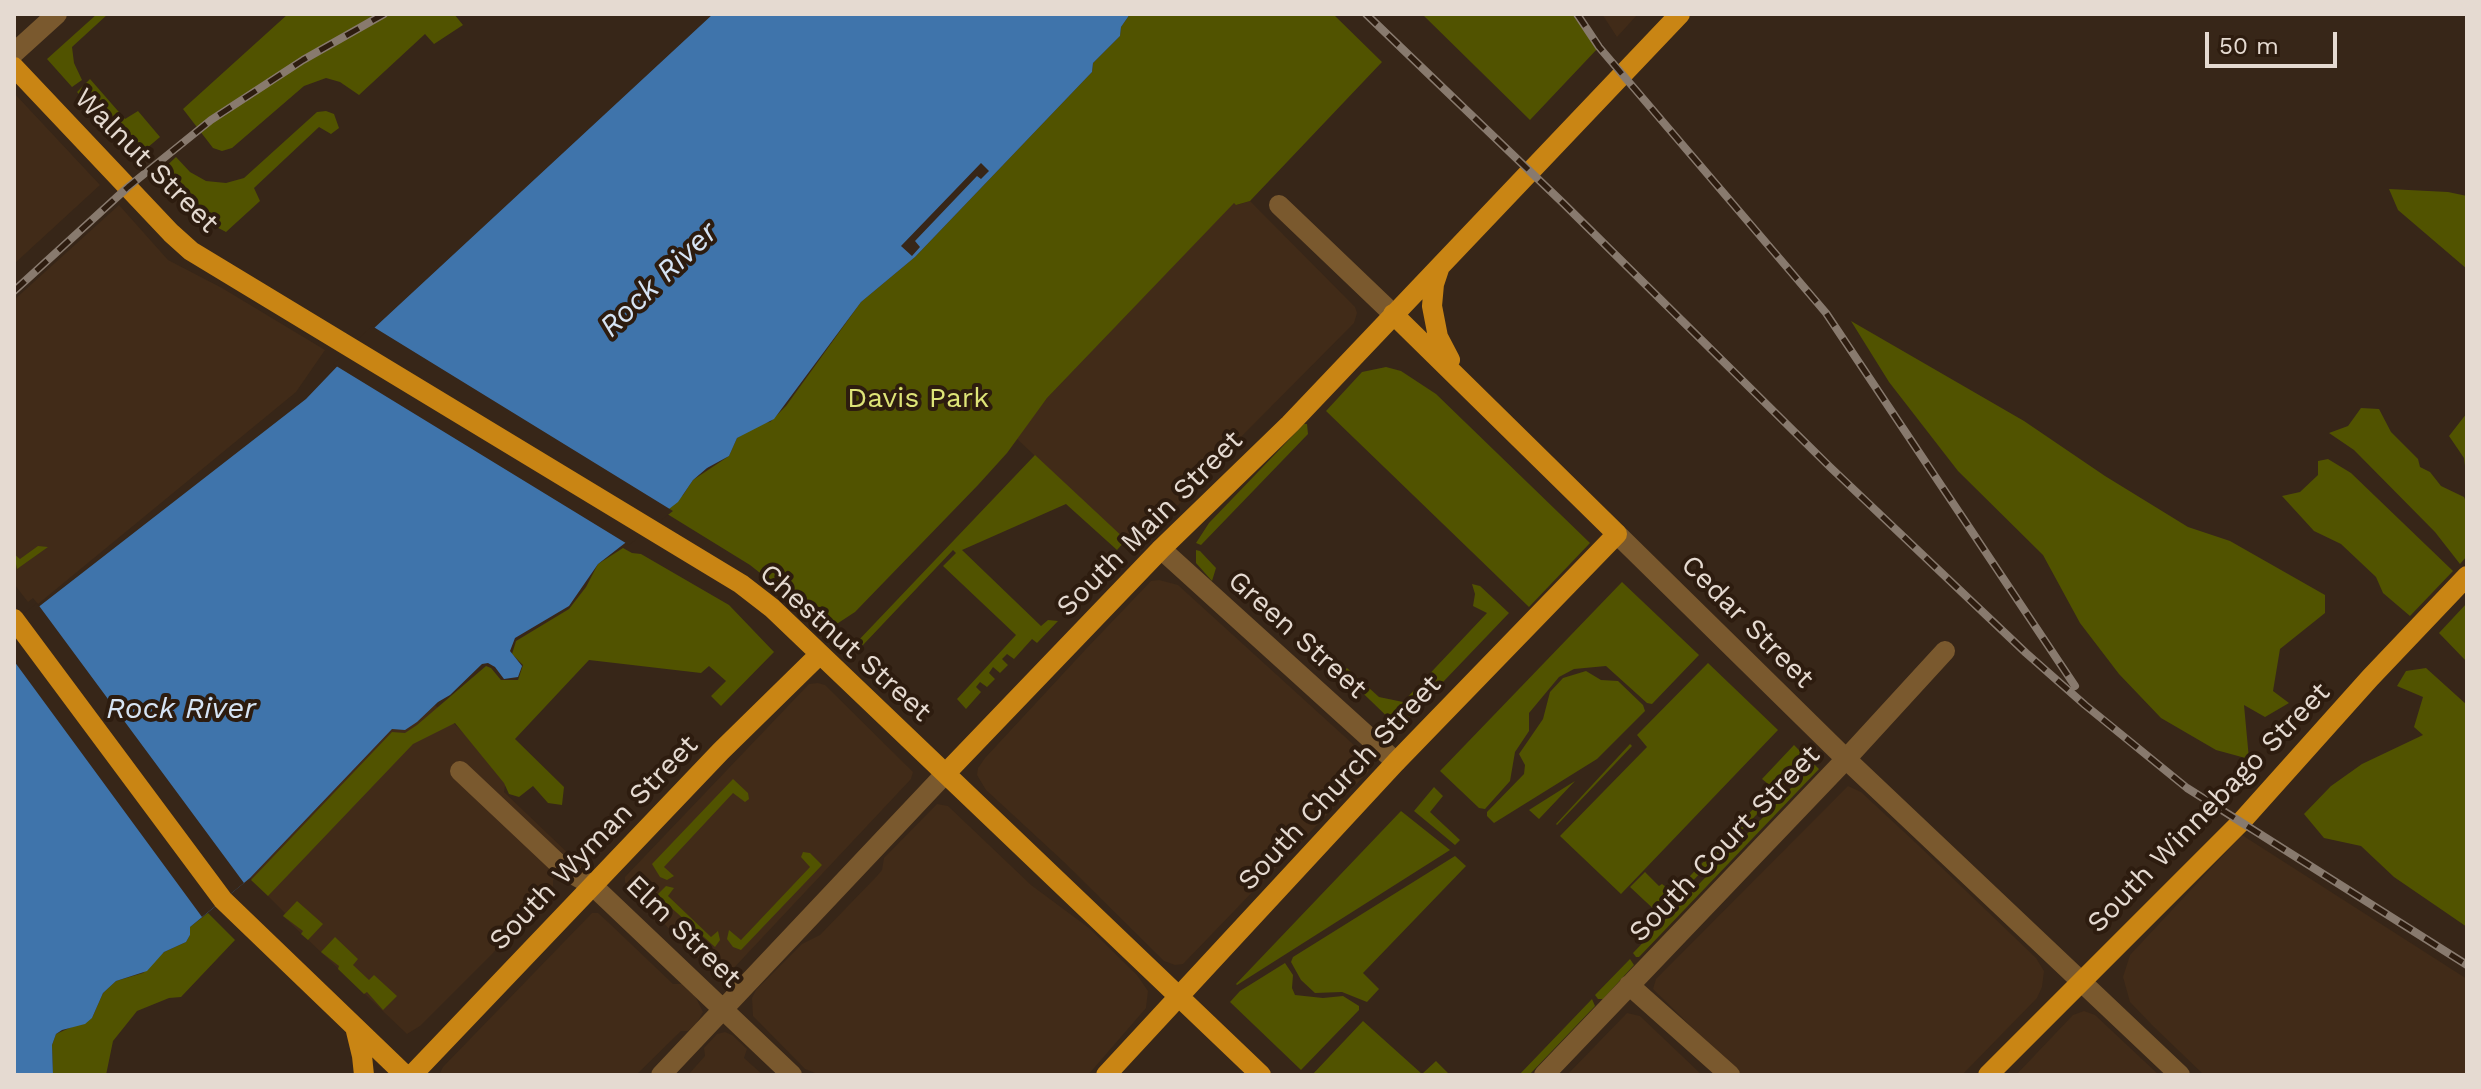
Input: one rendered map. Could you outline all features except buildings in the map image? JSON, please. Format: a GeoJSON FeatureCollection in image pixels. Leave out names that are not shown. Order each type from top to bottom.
{"type":"FeatureCollection","features":[{"type":"Feature","properties":{"kind":"main road","name":"South Main Street"},"geometry":{"type":"LineString","coordinates":[[946,773],[1161,549],[1290,424],[1680,14]]}},
{"type":"Feature","properties":{"kind":"main road","name":"Walnut Street"},"geometry":{"type":"LineString","coordinates":[[14,67],[191,251],[329,333]]}},
{"type":"Feature","properties":{"kind":"main road"},"geometry":{"type":"LineString","coordinates":[[1441,264],[1431,298],[1434,317],[1438,337],[1459,378]]}},
{"type":"Feature","properties":{"kind":"main road","name":"Cedar Street"},"geometry":{"type":"LineString","coordinates":[[1393,314],[1617,534]]}},
{"type":"Feature","properties":{"kind":"main road","name":"Chestnut Street"},"geometry":{"type":"LineString","coordinates":[[329,333],[741,584],[772,608],[1261,1075]]}},
{"type":"Feature","properties":{"kind":"main road","name":"South Church Street"},"geometry":{"type":"LineString","coordinates":[[1106,1075],[1396,762],[1617,534]]}},
{"type":"Feature","properties":{"kind":"main road","name":"South Winnebago Street"},"geometry":{"type":"LineString","coordinates":[[1988,1075],[2241,822],[2370,678],[2467,576]]}},
{"type":"Feature","properties":{"kind":"main road"},"geometry":{"type":"LineString","coordinates":[[14,619],[223,900],[405,1075]]}},
{"type":"Feature","properties":{"kind":"main road","name":"South Wyman Street"},"geometry":{"type":"LineString","coordinates":[[412,1075],[721,751],[820,654]]}},
{"type":"Feature","properties":{"kind":"main road"},"geometry":{"type":"LineString","coordinates":[[355,1027],[364,1075]]}},
{"type":"Feature","properties":{"kind":"street"},"geometry":{"type":"LineString","coordinates":[[14,53],[57,14]]}},
{"type":"Feature","properties":{"kind":"street","name":"Cedar Street"},"geometry":{"type":"LineString","coordinates":[[1279,205],[1393,314]]}},
{"type":"Feature","properties":{"kind":"street","name":"Cedar Street"},"geometry":{"type":"LineString","coordinates":[[1617,534],[1846,759],[2180,1075]]}},
{"type":"Feature","properties":{"kind":"street","name":"Green Street"},"geometry":{"type":"LineString","coordinates":[[1161,549],[1396,762]]}},
{"type":"Feature","properties":{"kind":"street","name":"South Court Street"},"geometry":{"type":"LineString","coordinates":[[1544,1075],[1945,651]]}},
{"type":"Feature","properties":{"kind":"street","name":"Elm Street"},"geometry":{"type":"LineString","coordinates":[[460,771],[565,870],[592,885],[792,1075]]}},
{"type":"Feature","properties":{"kind":"street","name":"South Main Street"},"geometry":{"type":"LineString","coordinates":[[661,1075],[946,773]]}},
{"type":"Feature","properties":{"kind":"street"},"geometry":{"type":"LineString","coordinates":[[1629,985],[1730,1075]]}},
{"type":"Feature","properties":{"kind":"shaded area"},"geometry":{"type":"Polygon","coordinates":[[[1602,14],[1638,14],[1617,37],[1602,14]]]}},
{"type":"Feature","properties":{"kind":"shaded area"},"geometry":{"type":"Polygon","coordinates":[[[14,93],[100,185],[14,264],[14,93]]]}},
{"type":"Feature","properties":{"kind":"shaded area"},"geometry":{"type":"Polygon","coordinates":[[[1250,201],[1355,307],[1354,323],[1233,445],[1171,513],[1133,548],[1016,438],[1047,398],[1234,202],[1237,205],[1250,201]]]}},
{"type":"Feature","properties":{"kind":"shaded area"},"geometry":{"type":"Polygon","coordinates":[[[119,205],[168,260],[222,288],[325,350],[296,392],[38,604],[33,598],[28,602],[14,584],[14,300],[119,205]]]}},
{"type":"Feature","properties":{"kind":"shaded area"},"geometry":{"type":"Polygon","coordinates":[[[1151,581],[1178,585],[1366,756],[1371,765],[1368,772],[1183,964],[1175,965],[1164,961],[986,790],[977,775],[985,758],[1086,649],[1151,581]]]}},
{"type":"Feature","properties":{"kind":"shaded area"},"geometry":{"type":"Polygon","coordinates":[[[809,684],[825,685],[913,772],[911,779],[731,971],[727,974],[713,972],[630,890],[625,877],[809,684]]]}},
{"type":"Feature","properties":{"kind":"shaded area"},"geometry":{"type":"Polygon","coordinates":[[[435,705],[507,775],[504,792],[573,858],[553,880],[553,888],[492,954],[420,1026],[407,1034],[283,916],[285,913],[250,878],[392,729],[417,722],[435,705]]]}},
{"type":"Feature","properties":{"kind":"shaded area"},"geometry":{"type":"Polygon","coordinates":[[[1848,786],[1861,792],[1917,844],[2036,958],[2044,971],[2037,998],[1962,1075],[1740,1075],[1653,989],[1656,979],[1848,786]]]}},
{"type":"Feature","properties":{"kind":"shaded area"},"geometry":{"type":"Polygon","coordinates":[[[937,804],[948,806],[1031,885],[1089,928],[1137,975],[1148,991],[1146,1008],[1088,1075],[820,1075],[805,1069],[753,1016],[752,998],[756,990],[802,944],[820,935],[882,870],[884,858],[937,804]]]}},
{"type":"Feature","properties":{"kind":"shaded area"},"geometry":{"type":"Polygon","coordinates":[[[2242,835],[2467,979],[2467,1075],[2204,1075],[2130,1002],[2123,977],[2130,955],[2242,835]]]}},
{"type":"Feature","properties":{"kind":"shaded area"},"geometry":{"type":"Polygon","coordinates":[[[592,913],[598,913],[673,984],[682,984],[695,996],[703,1012],[696,1024],[688,1031],[681,1031],[636,1075],[439,1075],[443,1067],[592,913]]]}},
{"type":"Feature","properties":{"kind":"shaded area"},"geometry":{"type":"Polygon","coordinates":[[[2084,1011],[2095,1015],[2159,1075],[2016,1075],[2073,1015],[2084,1011]]]}},
{"type":"Feature","properties":{"kind":"shaded area"},"geometry":{"type":"Polygon","coordinates":[[[1627,1013],[1640,1016],[1702,1075],[1567,1075],[1627,1013]]]}},
{"type":"Feature","properties":{"kind":"shaded area"},"geometry":{"type":"Polygon","coordinates":[[[725,1032],[747,1049],[744,1058],[763,1075],[688,1075],[705,1056],[704,1048],[717,1034],[725,1032]]]}},
{"type":"Feature","properties":{"kind":"green space"},"geometry":{"type":"Polygon","coordinates":[[[97,14],[108,14],[72,47],[74,63],[82,80],[72,87],[47,59],[97,14]]]}},
{"type":"Feature","properties":{"kind":"green space"},"geometry":{"type":"Polygon","coordinates":[[[288,14],[454,14],[463,25],[434,44],[425,34],[359,95],[340,82],[326,78],[304,86],[232,148],[222,151],[213,148],[183,109],[288,14]]]}},
{"type":"Feature","properties":{"kind":"green space","name":"Davis Park"},"geometry":{"type":"Polygon","coordinates":[[[1130,14],[1333,14],[1382,62],[1250,201],[1234,203],[1047,398],[1007,453],[855,612],[829,629],[816,627],[774,584],[750,565],[664,512],[683,495],[693,480],[729,456],[737,438],[761,423],[770,422],[786,406],[861,302],[915,257],[1092,72],[1093,63],[1120,36],[1121,27],[1130,14]]]}},
{"type":"Feature","properties":{"kind":"green space"},"geometry":{"type":"Polygon","coordinates":[[[1422,14],[1578,14],[1599,47],[1530,120],[1422,14]]]}},
{"type":"Feature","properties":{"kind":"green space"},"geometry":{"type":"Polygon","coordinates":[[[90,79],[125,119],[138,111],[160,137],[147,148],[142,163],[77,92],[90,79]]]}},
{"type":"Feature","properties":{"kind":"green space"},"geometry":{"type":"Polygon","coordinates":[[[317,112],[334,114],[339,128],[331,134],[319,127],[254,188],[260,201],[226,232],[190,213],[157,175],[176,157],[190,172],[206,181],[226,183],[244,178],[317,112]]]}},
{"type":"Feature","properties":{"kind":"green space"},"geometry":{"type":"Polygon","coordinates":[[[2389,189],[2467,196],[2467,269],[2398,210],[2389,189]]]}},
{"type":"Feature","properties":{"kind":"green space"},"geometry":{"type":"Polygon","coordinates":[[[1851,321],[2024,421],[2188,527],[2230,541],[2325,595],[2325,613],[2280,649],[2273,691],[2289,703],[2265,717],[2244,705],[2249,759],[2216,750],[2161,718],[2119,674],[2080,623],[2043,555],[1958,471],[1889,382],[1851,321]]]}},
{"type":"Feature","properties":{"kind":"green space"},"geometry":{"type":"Polygon","coordinates":[[[1386,367],[1401,371],[1436,394],[1590,543],[1529,607],[1326,411],[1362,372],[1386,367]]]}},
{"type":"Feature","properties":{"kind":"green space"},"geometry":{"type":"Polygon","coordinates":[[[2361,408],[2379,409],[2391,432],[2418,459],[2420,467],[2430,472],[2441,486],[2464,497],[2467,504],[2467,556],[2460,564],[2435,532],[2354,450],[2329,433],[2348,426],[2361,408]]]}},
{"type":"Feature","properties":{"kind":"green space"},"geometry":{"type":"Polygon","coordinates":[[[2467,413],[2467,482],[2464,458],[2449,436],[2467,413]]]}},
{"type":"Feature","properties":{"kind":"green space"},"geometry":{"type":"Polygon","coordinates":[[[1307,424],[1308,434],[1201,545],[1196,543],[1209,523],[1307,424]]]}},
{"type":"Feature","properties":{"kind":"green space"},"geometry":{"type":"Polygon","coordinates":[[[1035,455],[1126,540],[1117,550],[1066,504],[962,550],[1041,626],[1048,620],[1058,621],[1037,643],[1032,639],[1014,659],[1007,654],[1002,659],[1008,665],[1000,673],[993,667],[989,673],[995,679],[987,687],[980,682],[976,687],[981,692],[966,709],[957,699],[1016,635],[943,566],[956,553],[953,550],[863,645],[856,643],[1035,455]]]}},
{"type":"Feature","properties":{"kind":"green space"},"geometry":{"type":"Polygon","coordinates":[[[2328,459],[2351,473],[2453,571],[2410,616],[2383,593],[2376,577],[2341,544],[2314,531],[2282,496],[2300,492],[2318,475],[2318,461],[2328,459]]]}},
{"type":"Feature","properties":{"kind":"green space"},"geometry":{"type":"Polygon","coordinates":[[[38,546],[48,547],[17,569],[14,554],[20,559],[38,546]]]}},
{"type":"Feature","properties":{"kind":"green space"},"geometry":{"type":"Polygon","coordinates":[[[623,548],[641,554],[729,605],[774,652],[721,706],[711,696],[726,681],[709,666],[701,673],[589,660],[515,739],[564,787],[562,805],[548,803],[533,786],[519,797],[509,794],[504,783],[455,723],[413,744],[268,896],[251,880],[392,732],[405,733],[417,725],[486,666],[501,680],[518,680],[523,665],[512,654],[516,641],[569,609],[598,564],[623,548]]]}},
{"type":"Feature","properties":{"kind":"green space"},"geometry":{"type":"Polygon","coordinates":[[[1196,550],[1216,568],[1212,581],[1196,563],[1196,550]]]}},
{"type":"Feature","properties":{"kind":"green space"},"geometry":{"type":"Polygon","coordinates":[[[1622,582],[1699,655],[1652,704],[1647,703],[1606,666],[1574,669],[1559,677],[1529,713],[1529,731],[1515,752],[1510,781],[1485,809],[1479,808],[1440,771],[1622,582]]]}},
{"type":"Feature","properties":{"kind":"green space"},"geometry":{"type":"Polygon","coordinates":[[[1472,584],[1480,586],[1509,613],[1399,728],[1342,673],[1347,668],[1379,697],[1403,702],[1487,613],[1473,606],[1475,594],[1472,584]]]}},
{"type":"Feature","properties":{"kind":"green space"},"geometry":{"type":"Polygon","coordinates":[[[2467,603],[2467,662],[2439,633],[2467,603]]]}},
{"type":"Feature","properties":{"kind":"green space"},"geometry":{"type":"Polygon","coordinates":[[[1708,663],[1778,730],[1621,894],[1560,836],[1647,747],[1637,735],[1708,663]]]}},
{"type":"Feature","properties":{"kind":"green space"},"geometry":{"type":"Polygon","coordinates":[[[2426,668],[2467,705],[2467,927],[2394,877],[2361,846],[2324,838],[2304,814],[2331,786],[2362,764],[2423,735],[2414,727],[2423,697],[2397,686],[2406,671],[2426,668]]]}},
{"type":"Feature","properties":{"kind":"green space"},"geometry":{"type":"Polygon","coordinates":[[[1586,671],[1601,680],[1618,681],[1643,705],[1645,711],[1597,759],[1494,823],[1487,812],[1524,774],[1525,765],[1519,754],[1543,719],[1550,692],[1563,678],[1586,671]]]}},
{"type":"Feature","properties":{"kind":"green space"},"geometry":{"type":"Polygon","coordinates":[[[1630,744],[1632,746],[1557,825],[1556,824],[1630,744]]]}},
{"type":"Feature","properties":{"kind":"green space"},"geometry":{"type":"Polygon","coordinates":[[[1794,745],[1809,760],[1660,915],[1630,887],[1645,872],[1659,886],[1662,884],[1674,893],[1773,788],[1762,779],[1794,745]]]}},
{"type":"Feature","properties":{"kind":"green space"},"geometry":{"type":"Polygon","coordinates":[[[1814,764],[1819,769],[1636,957],[1633,953],[1814,764]]]}},
{"type":"Feature","properties":{"kind":"green space"},"geometry":{"type":"Polygon","coordinates":[[[733,779],[748,793],[749,799],[745,802],[733,793],[664,867],[674,876],[667,880],[660,877],[652,864],[733,779]]]}},
{"type":"Feature","properties":{"kind":"green space"},"geometry":{"type":"Polygon","coordinates":[[[1575,781],[1539,819],[1529,810],[1575,781]]]}},
{"type":"Feature","properties":{"kind":"green space"},"geometry":{"type":"Polygon","coordinates":[[[1434,787],[1443,796],[1430,812],[1460,840],[1455,845],[1414,811],[1434,787]]]}},
{"type":"Feature","properties":{"kind":"green space"},"geometry":{"type":"Polygon","coordinates":[[[1401,811],[1450,850],[1237,985],[1236,984],[1401,811]]]}},
{"type":"Feature","properties":{"kind":"green space"},"geometry":{"type":"Polygon","coordinates":[[[803,852],[810,853],[822,865],[741,950],[733,947],[727,939],[729,930],[741,940],[810,867],[801,857],[803,852]]]}},
{"type":"Feature","properties":{"kind":"green space"},"geometry":{"type":"Polygon","coordinates":[[[1455,856],[1466,866],[1363,973],[1379,989],[1367,1002],[1342,992],[1315,993],[1301,980],[1291,962],[1293,957],[1455,856]]]}},
{"type":"Feature","properties":{"kind":"green space"},"geometry":{"type":"Polygon","coordinates":[[[666,886],[674,888],[668,896],[711,937],[718,931],[720,940],[715,947],[657,895],[666,886]]]}},
{"type":"Feature","properties":{"kind":"green space"},"geometry":{"type":"Polygon","coordinates":[[[297,901],[323,924],[308,940],[301,934],[303,931],[283,916],[297,901]]]}},
{"type":"Feature","properties":{"kind":"green space"},"geometry":{"type":"Polygon","coordinates":[[[208,913],[235,940],[181,997],[169,998],[137,1011],[113,1041],[106,1075],[53,1075],[52,1045],[56,1034],[92,1018],[103,993],[116,981],[143,973],[164,952],[186,942],[190,927],[208,913]]]}},
{"type":"Feature","properties":{"kind":"green space"},"geometry":{"type":"Polygon","coordinates":[[[335,937],[358,959],[353,965],[369,980],[374,975],[397,996],[383,1010],[321,952],[335,937]]]}},
{"type":"Feature","properties":{"kind":"green space"},"geometry":{"type":"Polygon","coordinates":[[[1630,959],[1634,965],[1603,999],[1598,999],[1595,995],[1630,959]]]}},
{"type":"Feature","properties":{"kind":"green space"},"geometry":{"type":"Polygon","coordinates":[[[1285,963],[1293,975],[1295,995],[1323,998],[1343,996],[1359,1006],[1359,1010],[1301,1070],[1230,1002],[1240,991],[1285,963]]]}},
{"type":"Feature","properties":{"kind":"green space"},"geometry":{"type":"Polygon","coordinates":[[[1592,999],[1595,1006],[1529,1075],[1519,1075],[1592,999]]]}},
{"type":"Feature","properties":{"kind":"green space"},"geometry":{"type":"Polygon","coordinates":[[[1363,1021],[1422,1074],[1436,1061],[1448,1073],[1446,1075],[1312,1075],[1363,1021]]]}},
{"type":"Feature","properties":{"kind":"water","name":"Rock River"},"geometry":{"type":"Polygon","coordinates":[[[713,14],[1130,14],[1121,27],[1120,36],[1093,63],[1092,72],[915,257],[861,302],[774,419],[737,438],[729,456],[707,468],[693,480],[678,502],[598,564],[569,606],[515,638],[510,651],[522,666],[518,677],[504,679],[495,667],[482,664],[417,722],[405,730],[392,729],[250,878],[190,927],[186,942],[164,952],[147,971],[116,981],[103,993],[92,1018],[85,1024],[56,1034],[52,1045],[53,1075],[14,1075],[14,626],[306,399],[372,330],[713,14]]]}},
{"type":"Feature","properties":{"kind":"pier"},"geometry":{"type":"Polygon","coordinates":[[[981,163],[989,171],[981,179],[977,176],[915,241],[920,247],[912,256],[901,246],[981,163]]]}},
{"type":"Feature","properties":{"kind":"pier"},"geometry":{"type":"Polygon","coordinates":[[[372,326],[673,511],[629,545],[333,364],[372,326]]]}},
{"type":"Feature","properties":{"kind":"pier"},"geometry":{"type":"Polygon","coordinates":[[[37,603],[244,883],[202,917],[14,661],[14,621],[37,603]]]}},
{"type":"Feature","properties":{"kind":"railway"},"geometry":{"type":"LineString","coordinates":[[14,291],[128,187],[211,120],[303,60],[384,14]]}},
{"type":"Feature","properties":{"kind":"railway"},"geometry":{"type":"LineString","coordinates":[[1366,14],[1830,467],[2085,705],[2187,788],[2467,965]]}},
{"type":"Feature","properties":{"kind":"railway"},"geometry":{"type":"LineString","coordinates":[[1577,14],[1599,47],[1826,313],[2075,686]]}}]}
